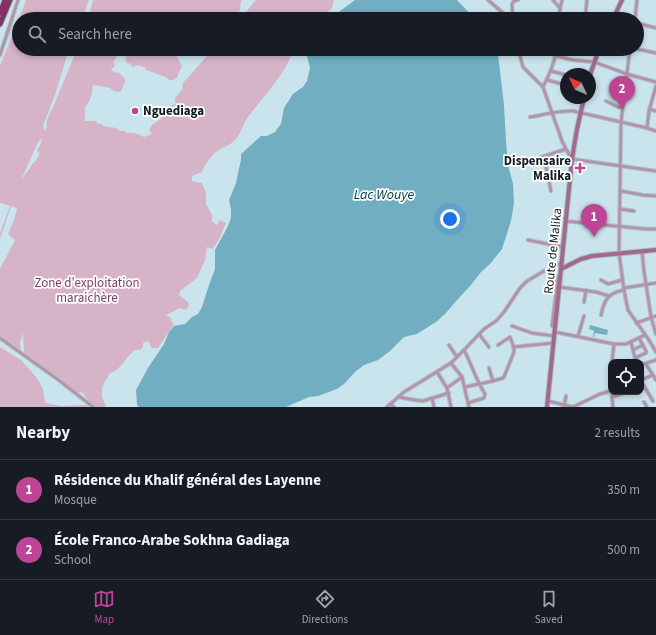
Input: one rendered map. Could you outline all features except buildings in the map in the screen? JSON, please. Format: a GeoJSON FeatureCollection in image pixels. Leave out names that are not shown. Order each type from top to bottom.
{"type":"FeatureCollection","features":[{"type":"Feature","properties":{"kind":"highway"},"geometry":{"type":"LineString","coordinates":[[0,13],[5,0]]}},
{"type":"Feature","properties":{"kind":"highway"},"geometry":{"type":"LineString","coordinates":[[0,24],[10,0]]}},
{"type":"Feature","properties":{"kind":"main road"},"geometry":{"type":"LineString","coordinates":[[617,12],[622,0]]}},
{"type":"Feature","properties":{"kind":"main road"},"geometry":{"type":"LineString","coordinates":[[592,68],[597,56]]}},
{"type":"Feature","properties":{"kind":"main road","name":"Route de Malika"},"geometry":{"type":"LineString","coordinates":[[547,407],[572,159],[582,104]]}},
{"type":"Feature","properties":{"kind":"main road"},"geometry":{"type":"LineString","coordinates":[[561,272],[581,259],[600,254],[656,250]]}},
{"type":"Feature","properties":{"kind":"street"},"geometry":{"type":"LineString","coordinates":[[14,12],[18,0]]}},
{"type":"Feature","properties":{"kind":"street"},"geometry":{"type":"LineString","coordinates":[[488,0],[502,12]]}},
{"type":"Feature","properties":{"kind":"street"},"geometry":{"type":"LineString","coordinates":[[513,12],[512,4],[518,0]]}},
{"type":"Feature","properties":{"kind":"street"},"geometry":{"type":"LineString","coordinates":[[554,0],[560,9]]}},
{"type":"Feature","properties":{"kind":"street"},"geometry":{"type":"LineString","coordinates":[[559,12],[562,0]]}},
{"type":"Feature","properties":{"kind":"street"},"geometry":{"type":"LineString","coordinates":[[586,12],[587,0]]}},
{"type":"Feature","properties":{"kind":"street"},"geometry":{"type":"LineString","coordinates":[[636,12],[637,0]]}},
{"type":"Feature","properties":{"kind":"street"},"geometry":{"type":"LineString","coordinates":[[0,55],[12,18]]}},
{"type":"Feature","properties":{"kind":"street"},"geometry":{"type":"LineString","coordinates":[[644,25],[656,28]]}},
{"type":"Feature","properties":{"kind":"street"},"geometry":{"type":"LineString","coordinates":[[644,51],[656,54]]}},
{"type":"Feature","properties":{"kind":"street"},"geometry":{"type":"LineString","coordinates":[[520,56],[523,68],[543,87],[566,149],[572,159],[656,171]]}},
{"type":"Feature","properties":{"kind":"street"},"geometry":{"type":"LineString","coordinates":[[543,87],[556,56],[573,60],[594,62],[627,74],[656,82]]}},
{"type":"Feature","properties":{"kind":"street"},"geometry":{"type":"LineString","coordinates":[[629,56],[622,122],[619,253],[622,280],[628,310],[656,352]]}},
{"type":"Feature","properties":{"kind":"street"},"geometry":{"type":"LineString","coordinates":[[551,71],[560,73]]}},
{"type":"Feature","properties":{"kind":"street"},"geometry":{"type":"LineString","coordinates":[[547,80],[560,83]]}},
{"type":"Feature","properties":{"kind":"street"},"geometry":{"type":"LineString","coordinates":[[647,128],[649,109],[656,86]]}},
{"type":"Feature","properties":{"kind":"street"},"geometry":{"type":"LineString","coordinates":[[606,101],[623,108]]}},
{"type":"Feature","properties":{"kind":"street"},"geometry":{"type":"LineString","coordinates":[[649,109],[656,111]]}},
{"type":"Feature","properties":{"kind":"street"},"geometry":{"type":"LineString","coordinates":[[530,117],[552,112],[580,112],[656,131]]}},
{"type":"Feature","properties":{"kind":"street"},"geometry":{"type":"LineString","coordinates":[[527,162],[566,149]]}},
{"type":"Feature","properties":{"kind":"street"},"geometry":{"type":"LineString","coordinates":[[544,157],[551,191]]}},
{"type":"Feature","properties":{"kind":"street"},"geometry":{"type":"LineString","coordinates":[[621,191],[656,196]]}},
{"type":"Feature","properties":{"kind":"street"},"geometry":{"type":"LineString","coordinates":[[620,209],[634,211]]}},
{"type":"Feature","properties":{"kind":"street"},"geometry":{"type":"LineString","coordinates":[[566,221],[656,229]]}},
{"type":"Feature","properties":{"kind":"street"},"geometry":{"type":"LineString","coordinates":[[528,240],[563,247]]}},
{"type":"Feature","properties":{"kind":"street"},"geometry":{"type":"LineString","coordinates":[[642,251],[651,317],[656,334]]}},
{"type":"Feature","properties":{"kind":"street"},"geometry":{"type":"LineString","coordinates":[[387,407],[410,388],[451,363],[484,329],[496,321],[504,312],[522,285],[533,277],[562,262]]}},
{"type":"Feature","properties":{"kind":"street"},"geometry":{"type":"LineString","coordinates":[[554,332],[552,326],[558,277],[561,272]]}},
{"type":"Feature","properties":{"kind":"street"},"geometry":{"type":"LineString","coordinates":[[601,280],[608,284],[622,280]]}},
{"type":"Feature","properties":{"kind":"street"},"geometry":{"type":"LineString","coordinates":[[601,315],[605,302],[609,296],[624,289],[656,283]]}},
{"type":"Feature","properties":{"kind":"street"},"geometry":{"type":"LineString","coordinates":[[559,287],[586,290],[609,296]]}},
{"type":"Feature","properties":{"kind":"street"},"geometry":{"type":"LineString","coordinates":[[584,302],[586,290]]}},
{"type":"Feature","properties":{"kind":"street"},"geometry":{"type":"LineString","coordinates":[[578,336],[584,316]]}},
{"type":"Feature","properties":{"kind":"street"},"geometry":{"type":"LineString","coordinates":[[636,323],[656,316]]}},
{"type":"Feature","properties":{"kind":"street"},"geometry":{"type":"LineString","coordinates":[[512,326],[532,333],[554,332],[614,344],[626,344],[645,334]]}},
{"type":"Feature","properties":{"kind":"street"},"geometry":{"type":"LineString","coordinates":[[479,334],[490,347]]}},
{"type":"Feature","properties":{"kind":"street"},"geometry":{"type":"LineString","coordinates":[[464,387],[493,381],[504,377],[514,350],[510,337],[498,345]]}},
{"type":"Feature","properties":{"kind":"street"},"geometry":{"type":"LineString","coordinates":[[0,338],[60,381],[93,407]]}},
{"type":"Feature","properties":{"kind":"street"},"geometry":{"type":"LineString","coordinates":[[631,342],[635,358],[646,353],[646,350],[639,338]]}},
{"type":"Feature","properties":{"kind":"street"},"geometry":{"type":"LineString","coordinates":[[513,347],[553,343]]}},
{"type":"Feature","properties":{"kind":"street"},"geometry":{"type":"LineString","coordinates":[[612,359],[614,344]]}},
{"type":"Feature","properties":{"kind":"street"},"geometry":{"type":"LineString","coordinates":[[449,345],[457,357]]}},
{"type":"Feature","properties":{"kind":"street"},"geometry":{"type":"LineString","coordinates":[[633,350],[643,345]]}},
{"type":"Feature","properties":{"kind":"street"},"geometry":{"type":"LineString","coordinates":[[464,350],[473,368],[478,384],[485,394],[484,398],[468,403]]}},
{"type":"Feature","properties":{"kind":"street"},"geometry":{"type":"LineString","coordinates":[[656,360],[646,364],[656,380]]}},
{"type":"Feature","properties":{"kind":"street"},"geometry":{"type":"LineString","coordinates":[[451,363],[462,377],[470,407]]}},
{"type":"Feature","properties":{"kind":"street"},"geometry":{"type":"LineString","coordinates":[[489,368],[493,381]]}},
{"type":"Feature","properties":{"kind":"street"},"geometry":{"type":"LineString","coordinates":[[437,372],[447,388],[451,407]]}},
{"type":"Feature","properties":{"kind":"street"},"geometry":{"type":"LineString","coordinates":[[644,380],[653,375]]}},
{"type":"Feature","properties":{"kind":"street"},"geometry":{"type":"LineString","coordinates":[[447,388],[462,377]]}},
{"type":"Feature","properties":{"kind":"street"},"geometry":{"type":"LineString","coordinates":[[644,386],[653,401]]}},
{"type":"Feature","properties":{"kind":"street"},"geometry":{"type":"LineString","coordinates":[[548,400],[564,406],[573,407],[595,396],[608,392]]}},
{"type":"Feature","properties":{"kind":"street"},"geometry":{"type":"LineString","coordinates":[[398,397],[419,401],[449,393]]}},
{"type":"Feature","properties":{"kind":"street"},"geometry":{"type":"LineString","coordinates":[[612,395],[613,407]]}},
{"type":"Feature","properties":{"kind":"street"},"geometry":{"type":"LineString","coordinates":[[612,398],[620,395]]}},
{"type":"Feature","properties":{"kind":"street"},"geometry":{"type":"LineString","coordinates":[[564,406],[566,396]]}},
{"type":"Feature","properties":{"kind":"street"},"geometry":{"type":"LineString","coordinates":[[432,398],[434,407]]}},
{"type":"Feature","properties":{"kind":"street"},"geometry":{"type":"LineString","coordinates":[[644,402],[647,407]]}},
{"type":"Feature","properties":{"kind":"street"},"geometry":{"type":"LineString","coordinates":[[391,404],[394,407]]}},
{"type":"Feature","properties":{"kind":"green space"},"geometry":{"type":"Polygon","coordinates":[[[26,0],[89,0],[85,12],[22,12],[26,0]]]}},
{"type":"Feature","properties":{"kind":"green space"},"geometry":{"type":"Polygon","coordinates":[[[93,0],[244,0],[241,1],[238,12],[90,12],[93,0]]]}},
{"type":"Feature","properties":{"kind":"green space"},"geometry":{"type":"Polygon","coordinates":[[[256,0],[334,0],[332,8],[328,12],[246,12],[256,0]]]}},
{"type":"Feature","properties":{"kind":"green space","name":"Zone d'exploitation maraichère"},"geometry":{"type":"Polygon","coordinates":[[[12,36],[12,56],[67,56],[55,95],[43,126],[45,131],[49,116],[74,56],[117,56],[113,62],[115,63],[114,68],[111,69],[116,73],[118,72],[125,79],[125,82],[123,83],[125,84],[120,92],[114,91],[110,88],[93,85],[90,100],[85,107],[85,121],[96,121],[103,126],[116,128],[120,131],[144,137],[152,134],[149,130],[152,125],[162,118],[161,115],[164,114],[167,107],[176,104],[175,98],[182,90],[183,83],[207,56],[291,56],[273,86],[246,120],[236,139],[214,154],[202,172],[192,176],[192,181],[202,183],[206,192],[206,204],[212,215],[212,222],[217,225],[220,220],[226,223],[212,249],[207,247],[205,260],[197,278],[180,291],[179,295],[188,302],[189,306],[186,310],[180,308],[166,315],[171,318],[174,324],[158,348],[152,348],[148,341],[143,343],[143,347],[141,349],[133,351],[117,370],[110,373],[102,389],[102,397],[106,407],[96,407],[90,403],[82,392],[78,393],[67,386],[24,353],[23,333],[20,343],[21,350],[0,337],[0,269],[15,240],[8,234],[17,208],[11,206],[0,239],[0,233],[10,206],[0,203],[0,66],[12,36]],[[42,138],[38,142],[21,180],[38,157],[39,153],[37,150],[41,144],[42,138]]]}},
{"type":"Feature","properties":{"kind":"green space"},"geometry":{"type":"Polygon","coordinates":[[[126,56],[177,56],[182,66],[177,78],[169,80],[166,77],[146,70],[144,67],[138,65],[132,67],[131,64],[127,63],[125,60],[126,56]]]}},
{"type":"Feature","properties":{"kind":"green space"},"geometry":{"type":"Polygon","coordinates":[[[0,347],[21,360],[37,378],[43,389],[45,403],[61,406],[86,405],[89,407],[0,407],[0,347]]]}},
{"type":"Feature","properties":{"kind":"water"},"geometry":{"type":"Polygon","coordinates":[[[355,0],[457,0],[468,12],[339,12],[355,0]]]}},
{"type":"Feature","properties":{"kind":"water","name":"Lac Wouye"},"geometry":{"type":"Polygon","coordinates":[[[307,56],[498,56],[504,105],[508,165],[513,184],[514,203],[511,221],[502,249],[446,313],[436,322],[417,334],[404,337],[390,351],[378,360],[364,365],[337,389],[318,396],[309,397],[286,407],[139,407],[137,405],[136,390],[164,344],[169,332],[174,326],[185,324],[192,317],[198,314],[202,307],[215,269],[215,250],[231,218],[229,200],[236,183],[241,154],[261,136],[267,136],[275,132],[281,124],[284,108],[293,94],[303,87],[307,81],[310,68],[307,56]]]}},
{"type":"Feature","properties":{"kind":"water"},"geometry":{"type":"Polygon","coordinates":[[[590,325],[608,330],[607,335],[595,333],[593,337],[594,331],[589,329],[590,325]]]}},
{"type":"Feature","properties":{"kind":"place","name":"École Franco-Arabe Sokhna Gadiaga"},"geometry":{"type":"Point","coordinates":[622,109]}},
{"type":"Feature","properties":{"kind":"place","name":"Nguediaga"},"geometry":{"type":"Point","coordinates":[135,111]}},
{"type":"Feature","properties":{"kind":"place","name":"Dispensaire Malika"},"geometry":{"type":"Point","coordinates":[580,168]}},
{"type":"Feature","properties":{"kind":"place","name":"Résidence du Khalif général des Layenne"},"geometry":{"type":"Point","coordinates":[594,237]}}]}
